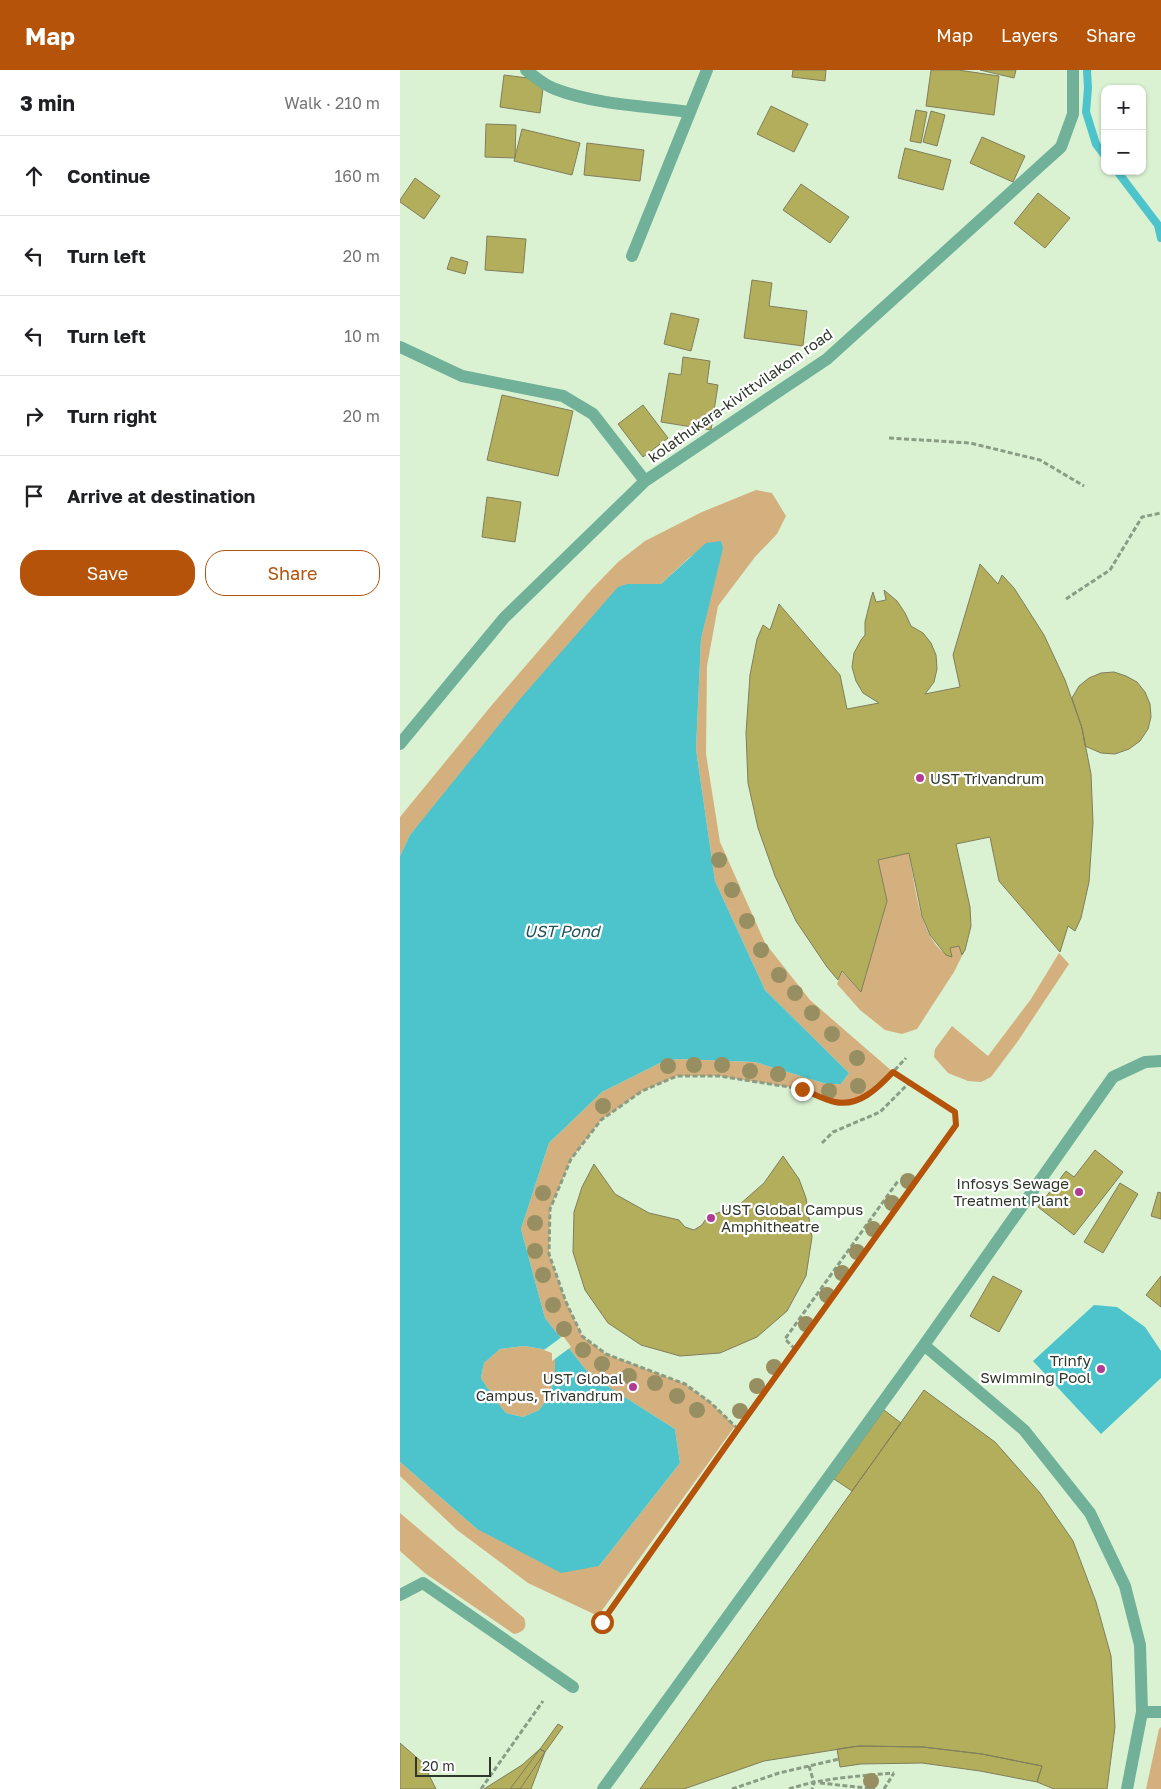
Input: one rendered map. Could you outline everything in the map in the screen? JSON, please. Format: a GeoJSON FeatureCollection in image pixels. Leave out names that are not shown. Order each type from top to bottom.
{"type":"FeatureCollection","features":[{"type":"Feature","properties":{"kind":"street"},"geometry":{"type":"LineString","coordinates":[[526,70],[538,80],[555,89],[595,100],[690,112]]}},
{"type":"Feature","properties":{"kind":"street"},"geometry":{"type":"LineString","coordinates":[[632,256],[707,70]]}},
{"type":"Feature","properties":{"kind":"street","name":"kolathukara-kivittvilakom road"},"geometry":{"type":"LineString","coordinates":[[400,744],[504,618],[645,481],[827,359],[1061,148],[1073,114],[1073,70]]}},
{"type":"Feature","properties":{"kind":"street"},"geometry":{"type":"LineString","coordinates":[[400,348],[462,376],[563,396],[593,414],[645,481]]}},
{"type":"Feature","properties":{"kind":"street"},"geometry":{"type":"LineString","coordinates":[[603,1789],[924,1345],[1113,1077],[1145,1062],[1161,1061]]}},
{"type":"Feature","properties":{"kind":"street"},"geometry":{"type":"LineString","coordinates":[[924,1345],[1024,1430],[1090,1513],[1125,1586],[1140,1645],[1142,1712],[1127,1789]]}},
{"type":"Feature","properties":{"kind":"street"},"geometry":{"type":"LineString","coordinates":[[400,1595],[423,1583],[573,1687]]}},
{"type":"Feature","properties":{"kind":"street"},"geometry":{"type":"LineString","coordinates":[[1142,1712],[1161,1712]]}},
{"type":"Feature","properties":{"kind":"path"},"geometry":{"type":"LineString","coordinates":[[889,438],[970,442],[1040,460],[1084,486]]}},
{"type":"Feature","properties":{"kind":"path"},"geometry":{"type":"LineString","coordinates":[[1066,598],[1110,570],[1142,517],[1161,513]]}},
{"type":"Feature","properties":{"kind":"path"},"geometry":{"type":"LineString","coordinates":[[738,1429],[711,1403],[685,1384],[606,1354],[582,1336],[566,1302],[549,1254],[550,1210],[571,1159],[601,1120],[642,1091],[677,1076],[719,1076],[802,1089],[836,1103],[858,1101],[877,1089],[906,1058]]}},
{"type":"Feature","properties":{"kind":"path"},"geometry":{"type":"LineString","coordinates":[[602,1622],[956,1125],[955,1112],[893,1072]]}},
{"type":"Feature","properties":{"kind":"path"},"geometry":{"type":"LineString","coordinates":[[822,1143],[833,1132],[880,1112],[909,1083]]}},
{"type":"Feature","properties":{"kind":"path"},"geometry":{"type":"LineString","coordinates":[[795,1349],[784,1339],[898,1181]]}},
{"type":"Feature","properties":{"kind":"path"},"geometry":{"type":"LineString","coordinates":[[480,1789],[543,1701]]}},
{"type":"Feature","properties":{"kind":"path"},"geometry":{"type":"LineString","coordinates":[[732,1789],[779,1773],[839,1759]]}},
{"type":"Feature","properties":{"kind":"path"},"geometry":{"type":"LineString","coordinates":[[809,1766],[814,1782],[812,1789]]}},
{"type":"Feature","properties":{"kind":"path"},"geometry":{"type":"LineString","coordinates":[[789,1789],[814,1782],[894,1773],[884,1789]]}},
{"type":"Feature","properties":{"kind":"path"},"geometry":{"type":"LineString","coordinates":[[814,1782],[875,1789]]}},
{"type":"Feature","properties":{"kind":"shaded area"},"geometry":{"type":"Polygon","coordinates":[[[756,490],[772,493],[786,516],[777,534],[755,557],[718,606],[707,666],[706,754],[720,842],[765,943],[810,1000],[893,1072],[877,1089],[858,1101],[836,1103],[801,1089],[719,1076],[677,1076],[642,1091],[601,1120],[571,1159],[550,1209],[549,1254],[566,1302],[582,1336],[606,1354],[685,1384],[711,1403],[735,1426],[598,1616],[528,1583],[457,1530],[400,1476],[400,1462],[477,1529],[599,1566],[680,1463],[675,1429],[590,1375],[545,1318],[521,1229],[549,1143],[602,1092],[664,1061],[679,1059],[755,1062],[827,1084],[841,1084],[849,1073],[765,990],[715,881],[696,749],[701,639],[722,548],[721,541],[690,557],[661,584],[627,584],[410,835],[400,856],[400,817],[491,706],[591,590],[618,562],[645,541],[702,512],[756,490]]]}},
{"type":"Feature","properties":{"kind":"shaded area"},"geometry":{"type":"Polygon","coordinates":[[[909,853],[916,896],[925,926],[940,949],[951,957],[950,948],[959,946],[962,956],[954,972],[917,1029],[902,1034],[885,1030],[860,1010],[837,984],[842,972],[861,992],[887,901],[878,860],[909,853]]]}},
{"type":"Feature","properties":{"kind":"shaded area"},"geometry":{"type":"Polygon","coordinates":[[[1059,953],[1069,964],[1018,1041],[991,1077],[981,1082],[968,1081],[948,1073],[934,1057],[935,1049],[952,1026],[988,1056],[1031,999],[1059,953]]]}},
{"type":"Feature","properties":{"kind":"shaded area"},"geometry":{"type":"Polygon","coordinates":[[[524,1346],[555,1351],[555,1375],[550,1395],[539,1410],[523,1417],[506,1413],[498,1403],[498,1394],[488,1389],[481,1378],[484,1363],[500,1349],[524,1346]]]}},
{"type":"Feature","properties":{"kind":"shaded area"},"geometry":{"type":"Polygon","coordinates":[[[400,1513],[524,1618],[524,1629],[514,1634],[426,1574],[400,1551],[400,1513]]]}},
{"type":"Feature","properties":{"kind":"shaded area"},"geometry":{"type":"Polygon","coordinates":[[[1161,1727],[1161,1789],[1146,1789],[1159,1729],[1161,1727]]]}},
{"type":"Feature","properties":{"kind":"water","name":"UST Pond"},"geometry":{"type":"Polygon","coordinates":[[[721,541],[723,548],[701,639],[696,749],[715,881],[765,990],[849,1073],[841,1084],[827,1084],[755,1062],[679,1059],[664,1061],[602,1092],[549,1143],[521,1229],[545,1318],[590,1375],[675,1429],[680,1463],[599,1566],[561,1573],[477,1529],[400,1462],[400,856],[410,835],[520,699],[618,587],[627,584],[661,584],[706,543],[721,541]],[[524,1346],[500,1349],[484,1363],[481,1378],[488,1389],[498,1394],[498,1403],[506,1413],[523,1417],[539,1410],[550,1395],[555,1375],[555,1351],[524,1346]]]}},
{"type":"Feature","properties":{"kind":"water","name":"Trinfy Swimming Pool"},"geometry":{"type":"Polygon","coordinates":[[[1094,1305],[1117,1307],[1145,1327],[1161,1351],[1161,1378],[1101,1434],[1033,1361],[1094,1305]]]}},
{"type":"Feature","properties":{"kind":"pier"},"geometry":{"type":"Polygon","coordinates":[[[563,1336],[571,1347],[552,1361],[552,1353],[544,1350],[563,1336]]]}},
{"type":"Feature","properties":{"kind":"building"},"geometry":{"type":"Polygon","coordinates":[[[793,70],[826,70],[825,81],[792,77],[793,70]]]}},
{"type":"Feature","properties":{"kind":"building"},"geometry":{"type":"Polygon","coordinates":[[[931,70],[958,70],[999,76],[994,115],[926,106],[931,70]]]}},
{"type":"Feature","properties":{"kind":"building"},"geometry":{"type":"Polygon","coordinates":[[[980,70],[1016,70],[1014,78],[980,70]]]}},
{"type":"Feature","properties":{"kind":"building"},"geometry":{"type":"Polygon","coordinates":[[[504,75],[544,80],[540,113],[500,107],[504,75]]]}},
{"type":"Feature","properties":{"kind":"building"},"geometry":{"type":"Polygon","coordinates":[[[771,106],[808,124],[794,152],[757,134],[771,106]]]}},
{"type":"Feature","properties":{"kind":"building"},"geometry":{"type":"Polygon","coordinates":[[[916,110],[927,112],[921,143],[910,141],[916,110]]]}},
{"type":"Feature","properties":{"kind":"building"},"geometry":{"type":"Polygon","coordinates":[[[931,111],[945,115],[937,146],[923,142],[931,111]]]}},
{"type":"Feature","properties":{"kind":"building"},"geometry":{"type":"Polygon","coordinates":[[[486,124],[516,125],[515,158],[485,157],[486,124]]]}},
{"type":"Feature","properties":{"kind":"building"},"geometry":{"type":"Polygon","coordinates":[[[522,129],[580,143],[572,175],[514,161],[522,129]]]}},
{"type":"Feature","properties":{"kind":"building"},"geometry":{"type":"Polygon","coordinates":[[[982,137],[1025,156],[1013,182],[970,163],[982,137]]]}},
{"type":"Feature","properties":{"kind":"building"},"geometry":{"type":"Polygon","coordinates":[[[587,143],[644,150],[640,181],[584,175],[587,143]]]}},
{"type":"Feature","properties":{"kind":"building"},"geometry":{"type":"Polygon","coordinates":[[[905,148],[951,160],[943,190],[898,178],[905,148]]]}},
{"type":"Feature","properties":{"kind":"building"},"geometry":{"type":"Polygon","coordinates":[[[415,178],[440,196],[424,219],[400,202],[415,178]]]}},
{"type":"Feature","properties":{"kind":"building"},"geometry":{"type":"Polygon","coordinates":[[[801,184],[849,217],[830,243],[783,210],[801,184]]]}},
{"type":"Feature","properties":{"kind":"building"},"geometry":{"type":"Polygon","coordinates":[[[1038,193],[1070,218],[1045,248],[1014,223],[1038,193]]]}},
{"type":"Feature","properties":{"kind":"building"},"geometry":{"type":"Polygon","coordinates":[[[487,236],[526,239],[523,273],[485,270],[487,236]]]}},
{"type":"Feature","properties":{"kind":"building"},"geometry":{"type":"Polygon","coordinates":[[[451,257],[468,262],[465,274],[447,269],[451,257]]]}},
{"type":"Feature","properties":{"kind":"building"},"geometry":{"type":"Polygon","coordinates":[[[752,280],[772,283],[769,306],[807,311],[803,346],[744,338],[752,280]]]}},
{"type":"Feature","properties":{"kind":"building"},"geometry":{"type":"Polygon","coordinates":[[[671,313],[699,319],[691,351],[664,344],[671,313]]]}},
{"type":"Feature","properties":{"kind":"building"},"geometry":{"type":"Polygon","coordinates":[[[683,357],[710,361],[707,383],[718,385],[711,430],[661,422],[669,373],[681,375],[683,357]]]}},
{"type":"Feature","properties":{"kind":"building"},"geometry":{"type":"Polygon","coordinates":[[[502,395],[573,411],[558,476],[487,460],[502,395]]]}},
{"type":"Feature","properties":{"kind":"building"},"geometry":{"type":"Polygon","coordinates":[[[643,405],[668,438],[643,457],[618,424],[643,405]]]}},
{"type":"Feature","properties":{"kind":"building"},"geometry":{"type":"Polygon","coordinates":[[[487,497],[521,502],[515,542],[482,537],[487,497]]]}},
{"type":"Feature","properties":{"kind":"building","name":"UST Trivandrum"},"geometry":{"type":"Polygon","coordinates":[[[980,564],[998,584],[1002,575],[1014,588],[1044,635],[1065,680],[1082,728],[1091,774],[1093,823],[1089,882],[1081,918],[1075,931],[1068,926],[1060,952],[999,881],[990,837],[956,844],[970,907],[971,926],[962,955],[959,946],[950,948],[952,957],[946,955],[930,935],[922,916],[909,853],[878,860],[887,901],[861,992],[842,971],[838,980],[796,921],[775,876],[758,828],[748,783],[746,733],[750,675],[757,639],[763,625],[770,630],[779,604],[840,675],[847,709],[879,703],[863,693],[856,681],[852,667],[854,653],[865,635],[865,622],[873,592],[876,602],[886,600],[884,590],[897,601],[911,626],[923,633],[931,643],[936,655],[937,669],[934,682],[925,694],[960,687],[953,655],[980,564]]]}},
{"type":"Feature","properties":{"kind":"building"},"geometry":{"type":"Polygon","coordinates":[[[1114,672],[1137,682],[1145,692],[1150,704],[1151,717],[1148,729],[1140,741],[1129,749],[1115,754],[1101,753],[1085,746],[1082,728],[1072,698],[1079,686],[1089,678],[1101,673],[1114,672]]]}},
{"type":"Feature","properties":{"kind":"building","name":"Infosys Sewage Treatment Plant"},"geometry":{"type":"Polygon","coordinates":[[[1095,1150],[1123,1172],[1074,1235],[1038,1207],[1066,1171],[1074,1177],[1095,1150]]]}},
{"type":"Feature","properties":{"kind":"building"},"geometry":{"type":"Polygon","coordinates":[[[783,1156],[799,1179],[806,1198],[812,1237],[806,1276],[787,1311],[757,1337],[720,1353],[680,1356],[641,1345],[608,1323],[585,1290],[573,1252],[574,1212],[582,1187],[594,1164],[615,1194],[649,1213],[679,1220],[685,1227],[694,1230],[702,1225],[707,1217],[739,1205],[764,1183],[783,1156]]]}},
{"type":"Feature","properties":{"kind":"building"},"geometry":{"type":"Polygon","coordinates":[[[1120,1183],[1138,1194],[1103,1253],[1084,1242],[1120,1183]]]}},
{"type":"Feature","properties":{"kind":"building"},"geometry":{"type":"Polygon","coordinates":[[[1158,1192],[1161,1193],[1161,1219],[1151,1216],[1158,1192]]]}},
{"type":"Feature","properties":{"kind":"building"},"geometry":{"type":"Polygon","coordinates":[[[993,1276],[1022,1291],[999,1332],[970,1316],[993,1276]]]}},
{"type":"Feature","properties":{"kind":"building"},"geometry":{"type":"Polygon","coordinates":[[[1161,1276],[1161,1307],[1146,1295],[1161,1276]]]}},
{"type":"Feature","properties":{"kind":"building"},"geometry":{"type":"Polygon","coordinates":[[[924,1390],[995,1442],[1040,1493],[1073,1541],[1096,1602],[1111,1656],[1115,1727],[1107,1789],[1054,1789],[1037,1782],[1042,1766],[982,1754],[923,1747],[859,1746],[764,1761],[684,1789],[640,1789],[924,1390]]]}},
{"type":"Feature","properties":{"kind":"building"},"geometry":{"type":"Polygon","coordinates":[[[884,1410],[901,1423],[852,1491],[834,1479],[884,1410]]]}},
{"type":"Feature","properties":{"kind":"building"},"geometry":{"type":"Polygon","coordinates":[[[558,1724],[563,1727],[545,1752],[540,1749],[558,1724]]]}},
{"type":"Feature","properties":{"kind":"building"},"geometry":{"type":"Polygon","coordinates":[[[400,1743],[423,1763],[436,1789],[400,1789],[400,1743]]]}},
{"type":"Feature","properties":{"kind":"building"},"geometry":{"type":"Polygon","coordinates":[[[859,1746],[923,1747],[982,1754],[1042,1766],[1037,1782],[980,1771],[922,1763],[861,1764],[840,1767],[837,1749],[859,1746]]]}},
{"type":"Feature","properties":{"kind":"building"},"geometry":{"type":"Polygon","coordinates":[[[540,1749],[545,1752],[520,1789],[510,1789],[540,1749]]]}},
{"type":"Feature","properties":{"kind":"building"},"geometry":{"type":"Polygon","coordinates":[[[540,1749],[545,1752],[531,1789],[484,1789],[522,1765],[540,1749]]]}},
{"type":"Feature","properties":{"kind":"waterway"},"geometry":{"type":"LineString","coordinates":[[1087,70],[1086,112],[1096,144],[1101,151]]}},
{"type":"Feature","properties":{"kind":"waterway"},"geometry":{"type":"LineString","coordinates":[[1120,175],[1158,225],[1161,238]]}},
{"type":"Feature","properties":{"kind":"place","name":"UST Trivandrum"},"geometry":{"type":"Point","coordinates":[920,778]}},
{"type":"Feature","properties":{"kind":"place","name":"Infosys Sewage Treatment Plant"},"geometry":{"type":"Point","coordinates":[1079,1192]}},
{"type":"Feature","properties":{"kind":"place","name":"UST Global Campus Amphitheatre"},"geometry":{"type":"Point","coordinates":[711,1218]}},
{"type":"Feature","properties":{"kind":"place","name":"Trinfy Swimming Pool"},"geometry":{"type":"Point","coordinates":[1101,1369]}},
{"type":"Feature","properties":{"kind":"place","name":"UST Global Campus, Trivandrum"},"geometry":{"type":"Point","coordinates":[633,1387]}},
{"type":"Feature","properties":{"kind":"route"},"geometry":{"type":"LineString","coordinates":[[602,1622],[956,1125],[955,1112],[893,1072],[877,1089],[858,1101],[836,1103],[802,1089]]}}]}
